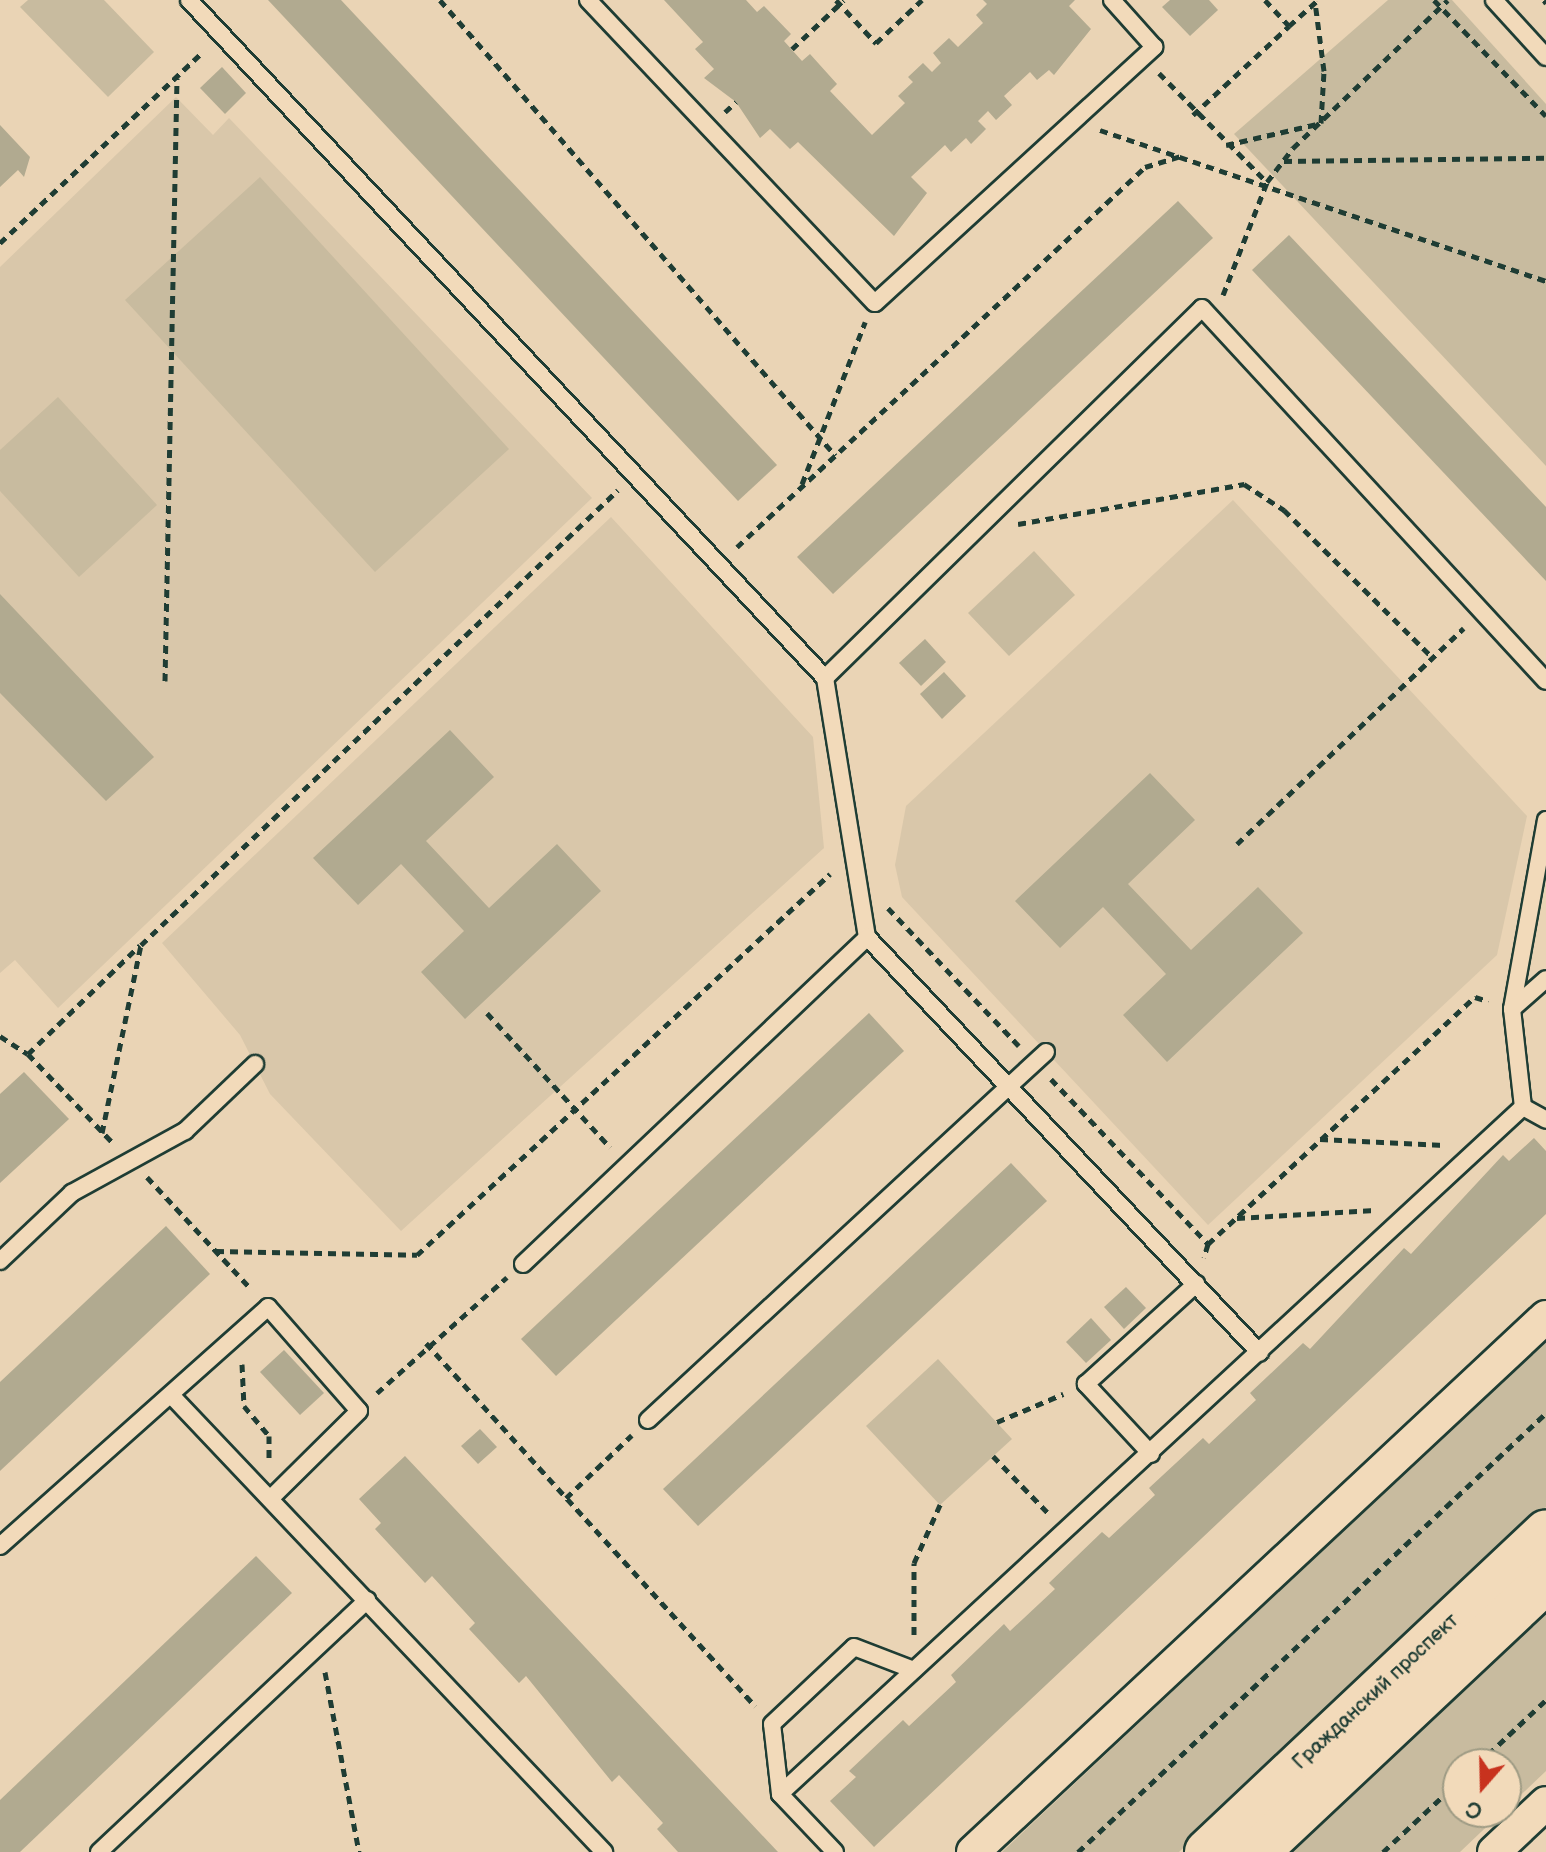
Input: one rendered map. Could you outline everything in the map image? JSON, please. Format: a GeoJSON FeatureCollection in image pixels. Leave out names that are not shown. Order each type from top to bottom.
{"type":"FeatureCollection","features":[{"type":"Feature","properties":{"kind":"main road","name":"Гражданский проспект"},"geometry":{"type":"LineString","coordinates":[[1207,1852],[1546,1532]]}},
{"type":"Feature","properties":{"kind":"main road","name":"Гражданский проспект"},"geometry":{"type":"LineString","coordinates":[[1257,1852],[1546,1581]]}},
{"type":"Feature","properties":{"kind":"street"},"geometry":{"type":"LineString","coordinates":[[973,1852],[1546,1317]]}},
{"type":"Feature","properties":{"kind":"street"},"geometry":{"type":"LineString","coordinates":[[1494,1852],[1546,1803]]}},
{"type":"Feature","properties":{"kind":"lane"},"geometry":{"type":"LineString","coordinates":[[189,0],[825,678],[867,937],[1260,1353]]}},
{"type":"Feature","properties":{"kind":"lane"},"geometry":{"type":"LineString","coordinates":[[588,0],[875,303],[1154,47],[1112,0]]}},
{"type":"Feature","properties":{"kind":"lane"},"geometry":{"type":"LineString","coordinates":[[1494,0],[1546,57]]}},
{"type":"Feature","properties":{"kind":"lane"},"geometry":{"type":"LineString","coordinates":[[825,678],[1202,308],[1546,681]]}},
{"type":"Feature","properties":{"kind":"lane"},"geometry":{"type":"LineString","coordinates":[[1523,1107],[1512,1009],[1546,820]]}},
{"type":"Feature","properties":{"kind":"lane"},"geometry":{"type":"LineString","coordinates":[[523,1264],[867,937]]}},
{"type":"Feature","properties":{"kind":"lane"},"geometry":{"type":"LineString","coordinates":[[1512,1009],[1546,979]]}},
{"type":"Feature","properties":{"kind":"lane"},"geometry":{"type":"LineString","coordinates":[[648,1420],[1012,1087],[1046,1052]]}},
{"type":"Feature","properties":{"kind":"lane"},"geometry":{"type":"LineString","coordinates":[[0,1261],[72,1193],[185,1131],[255,1064]]}},
{"type":"Feature","properties":{"kind":"lane"},"geometry":{"type":"LineString","coordinates":[[1523,1107],[1546,1120]]}},
{"type":"Feature","properties":{"kind":"lane"},"geometry":{"type":"LineString","coordinates":[[780,1794],[1523,1107]]}},
{"type":"Feature","properties":{"kind":"lane"},"geometry":{"type":"LineString","coordinates":[[1151,1454],[1086,1384],[1196,1284]]}},
{"type":"Feature","properties":{"kind":"lane"},"geometry":{"type":"LineString","coordinates":[[0,1546],[268,1307],[359,1411],[270,1499]]}},
{"type":"Feature","properties":{"kind":"lane"},"geometry":{"type":"LineString","coordinates":[[171,1395],[604,1852]]}},
{"type":"Feature","properties":{"kind":"lane"},"geometry":{"type":"LineString","coordinates":[[99,1852],[367,1600]]}},
{"type":"Feature","properties":{"kind":"lane"},"geometry":{"type":"LineString","coordinates":[[835,1852],[780,1794],[772,1724],[854,1647],[914,1670]]}},
{"type":"Feature","properties":{"kind":"path"},"geometry":{"type":"LineString","coordinates":[[440,0],[835,455]]}},
{"type":"Feature","properties":{"kind":"path"},"geometry":{"type":"LineString","coordinates":[[792,49],[840,1],[876,43],[922,0]]}},
{"type":"Feature","properties":{"kind":"path"},"geometry":{"type":"LineString","coordinates":[[1265,0],[1289,26]]}},
{"type":"Feature","properties":{"kind":"path"},"geometry":{"type":"LineString","coordinates":[[1434,0],[1546,116]]}},
{"type":"Feature","properties":{"kind":"path"},"geometry":{"type":"LineString","coordinates":[[1213,320],[1267,182],[1283,161],[1448,0]]}},
{"type":"Feature","properties":{"kind":"path"},"geometry":{"type":"LineString","coordinates":[[1193,115],[1316,1]]}},
{"type":"Feature","properties":{"kind":"path"},"geometry":{"type":"LineString","coordinates":[[1316,1],[1324,71],[1321,123]]}},
{"type":"Feature","properties":{"kind":"path"},"geometry":{"type":"LineString","coordinates":[[0,243],[220,34]]}},
{"type":"Feature","properties":{"kind":"path"},"geometry":{"type":"LineString","coordinates":[[1154,47],[1161,81],[1193,115],[1267,182]]}},
{"type":"Feature","properties":{"kind":"path"},"geometry":{"type":"LineString","coordinates":[[165,681],[177,78]]}},
{"type":"Feature","properties":{"kind":"path"},"geometry":{"type":"LineString","coordinates":[[1074,122],[1267,182],[1546,281]]}},
{"type":"Feature","properties":{"kind":"path"},"geometry":{"type":"LineString","coordinates":[[1226,145],[1321,123]]}},
{"type":"Feature","properties":{"kind":"path"},"geometry":{"type":"LineString","coordinates":[[718,565],[1145,167],[1181,156]]}},
{"type":"Feature","properties":{"kind":"path"},"geometry":{"type":"LineString","coordinates":[[1283,161],[1546,158]]}},
{"type":"Feature","properties":{"kind":"path"},"geometry":{"type":"LineString","coordinates":[[801,488],[875,303]]}},
{"type":"Feature","properties":{"kind":"path"},"geometry":{"type":"LineString","coordinates":[[28,1054],[634,475]]}},
{"type":"Feature","properties":{"kind":"path"},"geometry":{"type":"LineString","coordinates":[[973,532],[1244,484],[1284,510],[1433,658]]}},
{"type":"Feature","properties":{"kind":"path"},"geometry":{"type":"LineString","coordinates":[[1237,844],[1482,611]]}},
{"type":"Feature","properties":{"kind":"path"},"geometry":{"type":"LineString","coordinates":[[216,1251],[417,1255],[827,880],[849,828]]}},
{"type":"Feature","properties":{"kind":"path"},"geometry":{"type":"LineString","coordinates":[[102,1133],[141,945]]}},
{"type":"Feature","properties":{"kind":"path"},"geometry":{"type":"LineString","coordinates":[[1208,1244],[1475,997],[1512,1009]]}},
{"type":"Feature","properties":{"kind":"path"},"geometry":{"type":"LineString","coordinates":[[487,1013],[627,1165]]}},
{"type":"Feature","properties":{"kind":"path"},"geometry":{"type":"LineString","coordinates":[[1320,1139],[1481,1147]]}},
{"type":"Feature","properties":{"kind":"path"},"geometry":{"type":"LineString","coordinates":[[1236,1218],[1416,1208]]}},
{"type":"Feature","properties":{"kind":"path"},"geometry":{"type":"LineString","coordinates":[[359,1411],[426,1343],[523,1264]]}},
{"type":"Feature","properties":{"kind":"path"},"geometry":{"type":"LineString","coordinates":[[426,1343],[772,1724]]}},
{"type":"Feature","properties":{"kind":"path"},"geometry":{"type":"LineString","coordinates":[[242,1359],[244,1406],[269,1436],[270,1499]]}},
{"type":"Feature","properties":{"kind":"path"},"geometry":{"type":"LineString","coordinates":[[997,1422],[1086,1384]]}},
{"type":"Feature","properties":{"kind":"path"},"geometry":{"type":"LineString","coordinates":[[1078,1852],[1546,1413]]}},
{"type":"Feature","properties":{"kind":"path"},"geometry":{"type":"LineString","coordinates":[[566,1498],[648,1420]]}},
{"type":"Feature","properties":{"kind":"path"},"geometry":{"type":"LineString","coordinates":[[993,1456],[1066,1531]]}},
{"type":"Feature","properties":{"kind":"path"},"geometry":{"type":"LineString","coordinates":[[914,1670],[914,1563],[940,1505]]}},
{"type":"Feature","properties":{"kind":"path"},"geometry":{"type":"LineString","coordinates":[[319,1645],[359,1852]]}},
{"type":"Feature","properties":{"kind":"path"},"geometry":{"type":"LineString","coordinates":[[1495,1748],[1546,1700]]}},
{"type":"Feature","properties":{"kind":"path"},"geometry":{"type":"LineString","coordinates":[[1383,1852],[1442,1797]]}},
{"type":"Feature","properties":{"kind":"shaded area"},"geometry":{"type":"Polygon","coordinates":[[[28,0],[104,0],[154,52],[108,97],[20,7],[28,0]]]}},
{"type":"Feature","properties":{"kind":"shaded area"},"geometry":{"type":"Polygon","coordinates":[[[1388,0],[1452,0],[1546,104],[1546,466],[1234,134],[1388,0]]]}},
{"type":"Feature","properties":{"kind":"shaded area"},"geometry":{"type":"Polygon","coordinates":[[[176,97],[213,135],[229,118],[592,498],[58,1008],[15,960],[0,973],[0,267],[176,97]]]}},
{"type":"Feature","properties":{"kind":"shaded area"},"geometry":{"type":"Polygon","coordinates":[[[260,177],[509,449],[375,572],[125,300],[260,177]]]}},
{"type":"Feature","properties":{"kind":"shaded area"},"geometry":{"type":"Polygon","coordinates":[[[58,397],[157,505],[79,577],[0,491],[0,450],[58,397]]]}},
{"type":"Feature","properties":{"kind":"shaded area"},"geometry":{"type":"Polygon","coordinates":[[[1233,500],[1527,816],[1497,955],[1208,1225],[902,897],[895,865],[906,806],[1233,500]]]}},
{"type":"Feature","properties":{"kind":"shaded area"},"geometry":{"type":"Polygon","coordinates":[[[611,517],[813,737],[824,848],[401,1231],[270,1094],[240,1035],[162,943],[611,517]]]}},
{"type":"Feature","properties":{"kind":"shaded area"},"geometry":{"type":"Polygon","coordinates":[[[1034,551],[1075,595],[1009,656],[968,613],[1034,551]]]}},
{"type":"Feature","properties":{"kind":"shaded area"},"geometry":{"type":"Polygon","coordinates":[[[1546,1340],[1546,1507],[1179,1852],[1002,1852],[1546,1340]]]}},
{"type":"Feature","properties":{"kind":"shaded area"},"geometry":{"type":"Polygon","coordinates":[[[938,1359],[1012,1439],[940,1505],[866,1426],[938,1359]]]}},
{"type":"Feature","properties":{"kind":"shaded area"},"geometry":{"type":"Polygon","coordinates":[[[1546,1610],[1546,1771],[1522,1794],[1522,1748],[1442,1748],[1442,1828],[1485,1828],[1460,1852],[1289,1852],[1546,1610]]]}},
{"type":"Feature","properties":{"kind":"building"},"geometry":{"type":"Polygon","coordinates":[[[268,0],[341,0],[777,465],[738,501],[268,0]]]}},
{"type":"Feature","properties":{"kind":"building"},"geometry":{"type":"Polygon","coordinates":[[[664,0],[746,0],[757,12],[764,6],[791,34],[784,41],[802,61],[810,54],[837,84],[830,91],[872,135],[905,103],[898,96],[913,82],[908,77],[923,63],[932,72],[941,63],[933,53],[949,38],[958,47],[983,23],[976,15],[987,4],[983,0],[1075,0],[1069,6],[1091,29],[1054,75],[1049,70],[1037,80],[1030,72],[1004,96],[1012,105],[996,120],[988,111],[978,121],[986,129],[971,144],[966,138],[951,152],[945,145],[911,177],[927,193],[894,236],[798,142],[790,149],[770,129],[760,138],[736,102],[704,78],[714,69],[695,49],[703,42],[664,0]]]}},
{"type":"Feature","properties":{"kind":"building"},"geometry":{"type":"Polygon","coordinates":[[[1170,0],[1209,0],[1218,10],[1190,36],[1162,7],[1170,0]]]}},
{"type":"Feature","properties":{"kind":"building"},"geometry":{"type":"Polygon","coordinates":[[[222,67],[246,93],[225,114],[200,88],[222,67]]]}},
{"type":"Feature","properties":{"kind":"building"},"geometry":{"type":"Polygon","coordinates":[[[0,125],[30,157],[24,177],[18,170],[0,187],[0,125]]]}},
{"type":"Feature","properties":{"kind":"building"},"geometry":{"type":"Polygon","coordinates":[[[1178,201],[1213,238],[833,594],[797,557],[1178,201]]]}},
{"type":"Feature","properties":{"kind":"building"},"geometry":{"type":"Polygon","coordinates":[[[1289,235],[1546,507],[1546,581],[1252,270],[1289,235]]]}},
{"type":"Feature","properties":{"kind":"building"},"geometry":{"type":"Polygon","coordinates":[[[0,594],[154,757],[106,801],[0,693],[0,594]]]}},
{"type":"Feature","properties":{"kind":"building"},"geometry":{"type":"Polygon","coordinates":[[[925,639],[946,662],[921,686],[899,663],[925,639]]]}},
{"type":"Feature","properties":{"kind":"building"},"geometry":{"type":"Polygon","coordinates":[[[944,672],[966,696],[942,719],[920,694],[944,672]]]}},
{"type":"Feature","properties":{"kind":"building"},"geometry":{"type":"Polygon","coordinates":[[[450,730],[494,777],[426,841],[489,908],[557,844],[601,891],[465,1019],[421,972],[464,931],[401,864],[358,905],[313,858],[450,730]]]}},
{"type":"Feature","properties":{"kind":"building"},"geometry":{"type":"Polygon","coordinates":[[[1150,773],[1195,820],[1128,884],[1191,950],[1258,887],[1303,933],[1167,1062],[1123,1015],[1166,974],[1103,907],[1060,948],[1015,901],[1150,773]]]}},
{"type":"Feature","properties":{"kind":"building"},"geometry":{"type":"Polygon","coordinates":[[[869,1013],[904,1051],[556,1376],[521,1339],[869,1013]]]}},
{"type":"Feature","properties":{"kind":"building"},"geometry":{"type":"Polygon","coordinates":[[[24,1072],[69,1119],[0,1183],[0,1094],[24,1072]]]}},
{"type":"Feature","properties":{"kind":"building"},"geometry":{"type":"Polygon","coordinates":[[[1534,1138],[1546,1151],[1546,1214],[874,1847],[830,1801],[856,1777],[849,1771],[903,1720],[909,1726],[956,1682],[951,1675],[1004,1624],[1010,1631],[1055,1589],[1049,1583],[1102,1532],[1109,1538],[1155,1495],[1149,1488],[1203,1438],[1209,1444],[1256,1400],[1250,1393],[1303,1343],[1310,1349],[1404,1248],[1411,1254],[1503,1155],[1509,1161],[1534,1138]]]}},
{"type":"Feature","properties":{"kind":"building"},"geometry":{"type":"Polygon","coordinates":[[[1011,1163],[1047,1201],[698,1526],[663,1489],[1011,1163]]]}},
{"type":"Feature","properties":{"kind":"building"},"geometry":{"type":"Polygon","coordinates":[[[166,1226],[210,1274],[0,1471],[0,1382],[166,1226]]]}},
{"type":"Feature","properties":{"kind":"building"},"geometry":{"type":"Polygon","coordinates":[[[1126,1287],[1146,1308],[1124,1329],[1104,1307],[1126,1287]]]}},
{"type":"Feature","properties":{"kind":"building"},"geometry":{"type":"Polygon","coordinates":[[[1091,1318],[1111,1340],[1086,1363],[1066,1342],[1091,1318]]]}},
{"type":"Feature","properties":{"kind":"building"},"geometry":{"type":"Polygon","coordinates":[[[284,1350],[324,1393],[300,1415],[260,1372],[284,1350]]]}},
{"type":"Feature","properties":{"kind":"building"},"geometry":{"type":"Polygon","coordinates":[[[480,1429],[497,1447],[478,1464],[461,1446],[480,1429]]]}},
{"type":"Feature","properties":{"kind":"building"},"geometry":{"type":"Polygon","coordinates":[[[405,1456],[778,1852],[678,1852],[657,1829],[663,1823],[619,1775],[612,1782],[526,1676],[519,1683],[469,1629],[475,1623],[432,1576],[425,1583],[375,1529],[381,1523],[359,1499],[405,1456]]]}},
{"type":"Feature","properties":{"kind":"building"},"geometry":{"type":"Polygon","coordinates":[[[256,1556],[292,1593],[20,1852],[0,1852],[0,1800],[256,1556]]]}}]}
